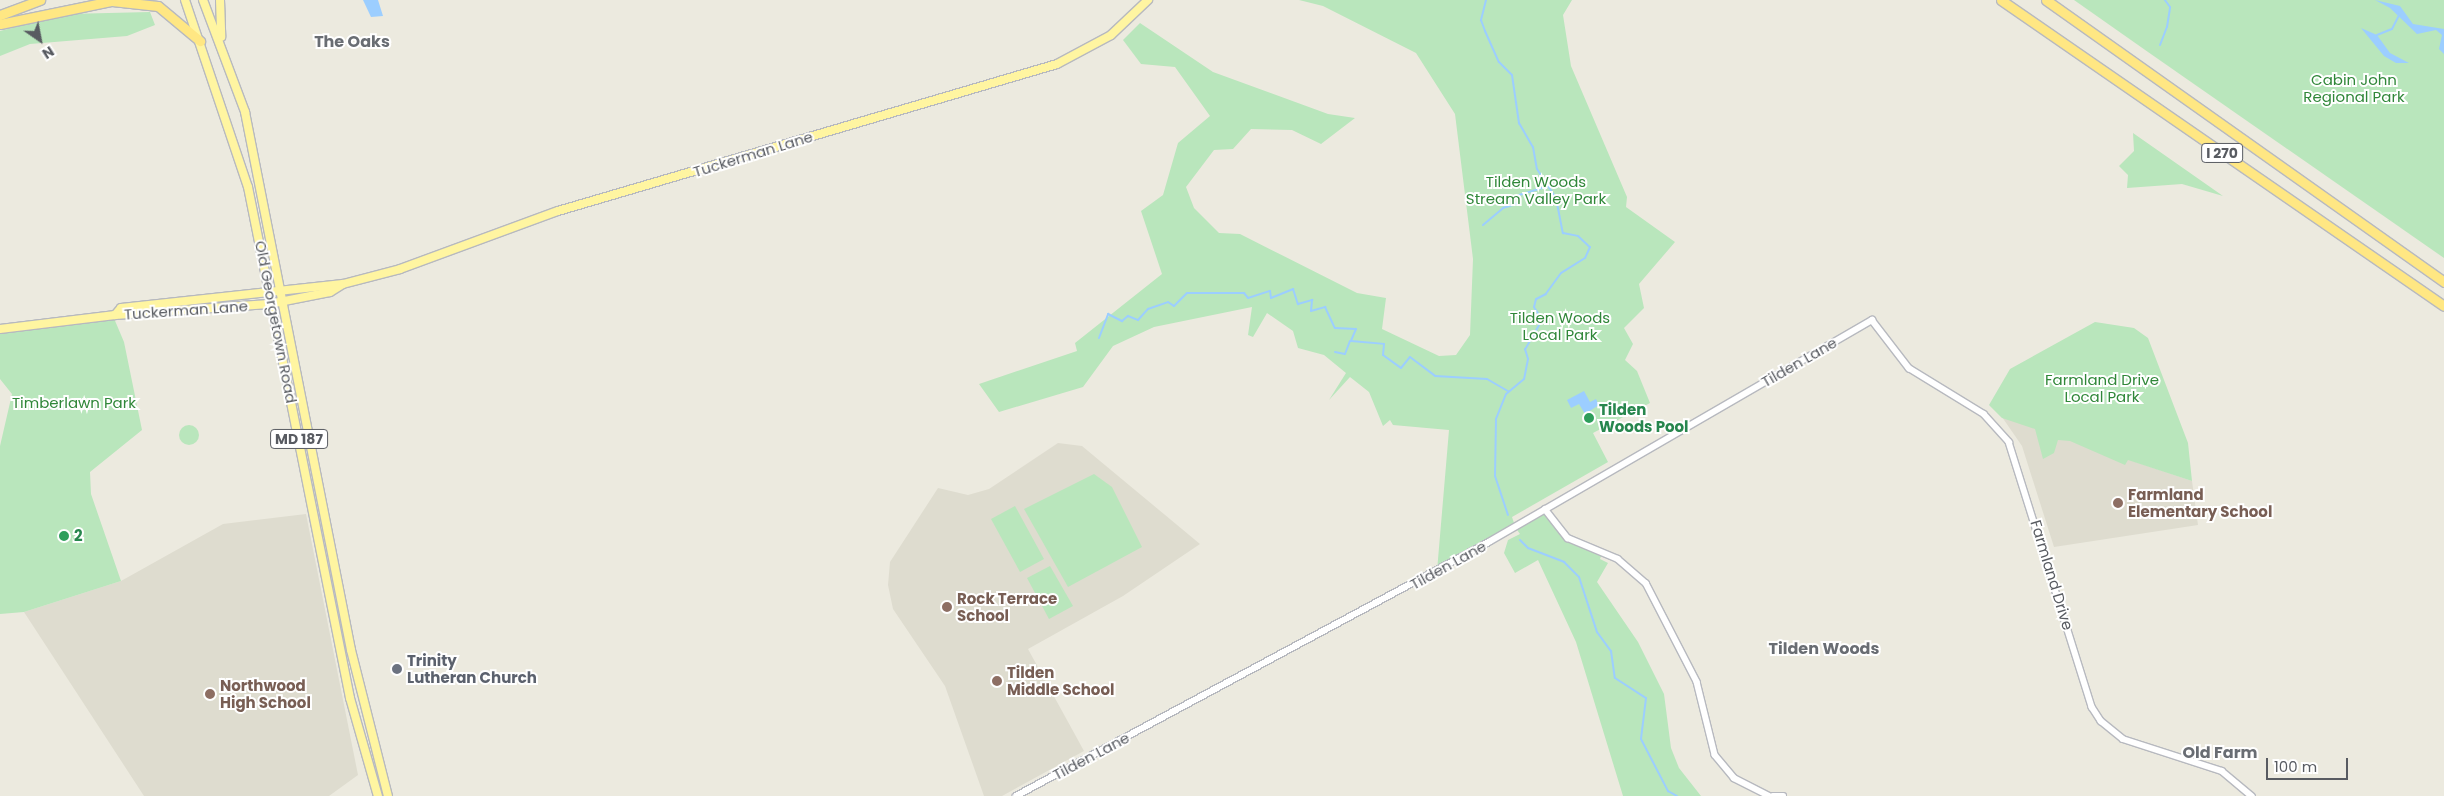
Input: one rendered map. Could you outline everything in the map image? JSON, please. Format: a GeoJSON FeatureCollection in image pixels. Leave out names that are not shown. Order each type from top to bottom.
{"type":"FeatureCollection","features":[{"type":"Feature","properties":{"kind":"highway"},"geometry":{"type":"LineString","coordinates":[[0,15],[40,0]]}},
{"type":"Feature","properties":{"kind":"highway"},"geometry":{"type":"LineString","coordinates":[[0,24],[116,0]]}},
{"type":"Feature","properties":{"kind":"highway","name":"I 270"},"geometry":{"type":"LineString","coordinates":[[2001,0],[2444,306]]}},
{"type":"Feature","properties":{"kind":"highway","name":"I 270"},"geometry":{"type":"LineString","coordinates":[[2046,0],[2444,282]]}},
{"type":"Feature","properties":{"kind":"highway"},"geometry":{"type":"LineString","coordinates":[[112,1],[158,6],[200,41]]}},
{"type":"Feature","properties":{"kind":"main road","name":"Old Georgetown Road"},"geometry":{"type":"LineString","coordinates":[[185,0],[235,138],[270,290],[350,698],[378,796]]}},
{"type":"Feature","properties":{"kind":"main road","name":"Old Georgetown Road"},"geometry":{"type":"LineString","coordinates":[[203,0],[222,47],[244,112],[351,650],[388,796]]}},
{"type":"Feature","properties":{"kind":"main road"},"geometry":{"type":"LineString","coordinates":[[220,0],[222,47]]}},
{"type":"Feature","properties":{"kind":"main road","name":"Tuckerman Lane"},"geometry":{"type":"LineString","coordinates":[[115,314],[121,308],[270,290],[343,284],[400,269],[558,212],[1057,64],[1111,35],[1148,0]]}},
{"type":"Feature","properties":{"kind":"main road","name":"Tuckerman Lane"},"geometry":{"type":"LineString","coordinates":[[0,329],[115,314],[282,302],[330,292],[343,284]]}},
{"type":"Feature","properties":{"kind":"street","name":"Tilden Lane"},"geometry":{"type":"LineString","coordinates":[[1016,796],[1545,509],[1872,320]]}},
{"type":"Feature","properties":{"kind":"street","name":"Farmland Drive"},"geometry":{"type":"LineString","coordinates":[[1872,320],[1909,368],[1984,414],[2009,442],[2092,707],[2100,721],[2123,739],[2222,772],[2252,796]]}},
{"type":"Feature","properties":{"kind":"street"},"geometry":{"type":"LineString","coordinates":[[1545,509],[1568,538],[1618,559],[1646,583],[1697,682],[1715,755],[1734,778],[1769,796]]}},
{"type":"Feature","properties":{"kind":"street"},"geometry":{"type":"LineString","coordinates":[[1773,796],[1783,796]]}},
{"type":"Feature","properties":{"kind":"shaded area","name":"Farmland Elementary School"},"geometry":{"type":"Polygon","coordinates":[[[2002,417],[2192,481],[2198,525],[2054,547],[2022,446],[2002,417]]]}},
{"type":"Feature","properties":{"kind":"shaded area"},"geometry":{"type":"Polygon","coordinates":[[[1058,443],[1082,446],[1200,544],[1123,596],[1028,649],[1084,751],[1002,796],[984,796],[945,686],[893,609],[888,585],[890,562],[938,488],[968,495],[989,489],[1058,443]]]}},
{"type":"Feature","properties":{"kind":"shaded area","name":"Northwood High School"},"geometry":{"type":"Polygon","coordinates":[[[306,514],[358,775],[329,796],[144,796],[24,612],[121,581],[223,524],[306,514]]]}},
{"type":"Feature","properties":{"kind":"green space"},"geometry":{"type":"Polygon","coordinates":[[[1299,0],[1572,0],[1563,15],[1571,66],[1627,197],[1626,207],[1675,242],[1639,284],[1644,308],[1624,328],[1633,344],[1625,360],[1637,371],[1650,403],[1593,433],[1608,462],[1512,517],[1515,526],[1545,509],[1568,538],[1603,551],[1600,559],[1608,563],[1597,582],[1638,642],[1664,694],[1671,748],[1679,768],[1701,796],[1623,796],[1576,642],[1538,560],[1515,573],[1504,553],[1508,540],[1520,534],[1515,527],[1437,571],[1449,430],[1393,425],[1390,420],[1383,426],[1369,392],[1350,377],[1329,400],[1346,373],[1324,355],[1298,348],[1293,331],[1267,313],[1253,337],[1248,335],[1252,307],[1154,327],[1113,346],[1083,387],[999,412],[979,384],[1077,351],[1075,343],[1162,274],[1141,211],[1163,195],[1178,143],[1210,116],[1175,67],[1141,64],[1123,40],[1140,23],[1213,72],[1328,114],[1355,118],[1321,144],[1292,130],[1251,129],[1233,149],[1214,150],[1186,187],[1194,208],[1219,233],[1240,234],[1357,293],[1386,298],[1382,329],[1439,356],[1456,355],[1470,335],[1473,259],[1455,114],[1416,53],[1323,6],[1299,0]]]}},
{"type":"Feature","properties":{"kind":"green space","name":"Cabin John Regional Park"},"geometry":{"type":"Polygon","coordinates":[[[2074,0],[2444,0],[2444,258],[2148,52],[2074,0]]]}},
{"type":"Feature","properties":{"kind":"green space"},"geometry":{"type":"Polygon","coordinates":[[[150,12],[155,25],[127,36],[30,44],[0,56],[0,31],[67,14],[150,12]]]}},
{"type":"Feature","properties":{"kind":"green space"},"geometry":{"type":"Polygon","coordinates":[[[2133,133],[2223,196],[2182,184],[2127,188],[2128,175],[2119,166],[2134,151],[2133,133]]]}},
{"type":"Feature","properties":{"kind":"green space","name":"Timberlawn Park"},"geometry":{"type":"Polygon","coordinates":[[[113,316],[124,342],[142,430],[90,472],[91,494],[121,581],[24,612],[0,614],[0,446],[12,394],[0,379],[0,329],[113,316]]]}},
{"type":"Feature","properties":{"kind":"green space","name":"Farmland Drive Local Park"},"geometry":{"type":"Polygon","coordinates":[[[2095,322],[2134,328],[2148,338],[2188,443],[2192,481],[2128,460],[2125,465],[2070,441],[2058,440],[2054,453],[2043,459],[2035,429],[2002,418],[1989,405],[2010,369],[2095,322]]]}},
{"type":"Feature","properties":{"kind":"green space"},"geometry":{"type":"Polygon","coordinates":[[[189,425],[196,428],[199,435],[196,442],[189,445],[182,442],[179,435],[182,428],[189,425]]]}},
{"type":"Feature","properties":{"kind":"green space"},"geometry":{"type":"Polygon","coordinates":[[[1094,474],[1112,487],[1142,547],[1068,587],[1024,509],[1094,474]]]}},
{"type":"Feature","properties":{"kind":"green space"},"geometry":{"type":"Polygon","coordinates":[[[1015,506],[1044,559],[1020,572],[991,519],[1015,506]]]}},
{"type":"Feature","properties":{"kind":"green space"},"geometry":{"type":"Polygon","coordinates":[[[1050,566],[1073,606],[1049,619],[1027,578],[1050,566]]]}},
{"type":"Feature","properties":{"kind":"water"},"geometry":{"type":"Polygon","coordinates":[[[363,0],[378,0],[383,16],[371,17],[363,0]]]}},
{"type":"Feature","properties":{"kind":"water"},"geometry":{"type":"Polygon","coordinates":[[[2375,0],[2400,6],[2413,24],[2444,29],[2444,54],[2439,49],[2442,35],[2436,30],[2417,34],[2390,8],[2375,0]]]}},
{"type":"Feature","properties":{"kind":"water"},"geometry":{"type":"Polygon","coordinates":[[[2361,28],[2377,35],[2390,53],[2409,63],[2396,63],[2384,56],[2361,28]]]}},
{"type":"Feature","properties":{"kind":"water"},"geometry":{"type":"Polygon","coordinates":[[[1584,391],[1590,402],[1596,399],[1599,405],[1585,414],[1579,404],[1571,408],[1567,400],[1584,391]]]}},
{"type":"Feature","properties":{"kind":"waterway"},"geometry":{"type":"LineString","coordinates":[[1486,0],[1481,20],[1499,62],[1512,75],[1519,123],[1533,147],[1537,169],[1556,198],[1563,233],[1578,236],[1590,247],[1585,258],[1561,273],[1546,294],[1536,299],[1534,307],[1542,320],[1525,349],[1528,359],[1524,379],[1506,394],[1496,419],[1495,476],[1508,515]]}},
{"type":"Feature","properties":{"kind":"waterway"},"geometry":{"type":"LineString","coordinates":[[2160,45],[2167,27],[2170,7],[2165,0]]}},
{"type":"Feature","properties":{"kind":"waterway"},"geometry":{"type":"LineString","coordinates":[[2377,35],[2392,29],[2399,15]]}},
{"type":"Feature","properties":{"kind":"waterway"},"geometry":{"type":"LineString","coordinates":[[1483,225],[1503,208],[1519,203],[1519,195],[1549,186]]}},
{"type":"Feature","properties":{"kind":"waterway"},"geometry":{"type":"LineString","coordinates":[[1099,338],[1108,314],[1122,321],[1128,316],[1138,320],[1148,309],[1168,302],[1174,306],[1187,293],[1244,293],[1248,298],[1270,291],[1271,298],[1293,289],[1298,304],[1312,300],[1311,311],[1325,307],[1335,328],[1356,329],[1351,341],[1384,344],[1383,355],[1401,368],[1410,357],[1435,376],[1487,379],[1508,391]]}},
{"type":"Feature","properties":{"kind":"waterway"},"geometry":{"type":"LineString","coordinates":[[1335,352],[1345,354],[1350,341]]}},
{"type":"Feature","properties":{"kind":"waterway"},"geometry":{"type":"LineString","coordinates":[[1520,540],[1528,548],[1564,562],[1579,577],[1597,632],[1611,651],[1615,678],[1646,698],[1641,739],[1668,791],[1677,796]]}},
{"type":"Feature","properties":{"kind":"place","name":"Tilden Woods Pool"},"geometry":{"type":"Point","coordinates":[1589,418]}},
{"type":"Feature","properties":{"kind":"place","name":"Farmland Elementary School"},"geometry":{"type":"Point","coordinates":[2118,503]}},
{"type":"Feature","properties":{"kind":"place","name":"2"},"geometry":{"type":"Point","coordinates":[64,536]}},
{"type":"Feature","properties":{"kind":"place","name":"Rock Terrace School"},"geometry":{"type":"Point","coordinates":[947,607]}},
{"type":"Feature","properties":{"kind":"place","name":"Trinity Lutheran Church"},"geometry":{"type":"Point","coordinates":[397,669]}},
{"type":"Feature","properties":{"kind":"place","name":"Tilden Middle School"},"geometry":{"type":"Point","coordinates":[997,681]}},
{"type":"Feature","properties":{"kind":"place","name":"Northwood High School"},"geometry":{"type":"Point","coordinates":[210,694]}},
{"type":"Feature","properties":{"kind":"district","name":"The Oaks"},"geometry":{"type":"Point","coordinates":[352,42]}},
{"type":"Feature","properties":{"kind":"district","name":"Tilden Woods"},"geometry":{"type":"Point","coordinates":[1824,649]}},
{"type":"Feature","properties":{"kind":"district","name":"Old Farm"},"geometry":{"type":"Point","coordinates":[2220,753]}},
{"type":"Feature","properties":{"kind":"park label","name":"Tilden Woods Stream Valley Park"},"geometry":{"type":"Point","coordinates":[1536,190]}},
{"type":"Feature","properties":{"kind":"park label","name":"Tilden Woods Local Park"},"geometry":{"type":"Point","coordinates":[1560,326]}}]}
